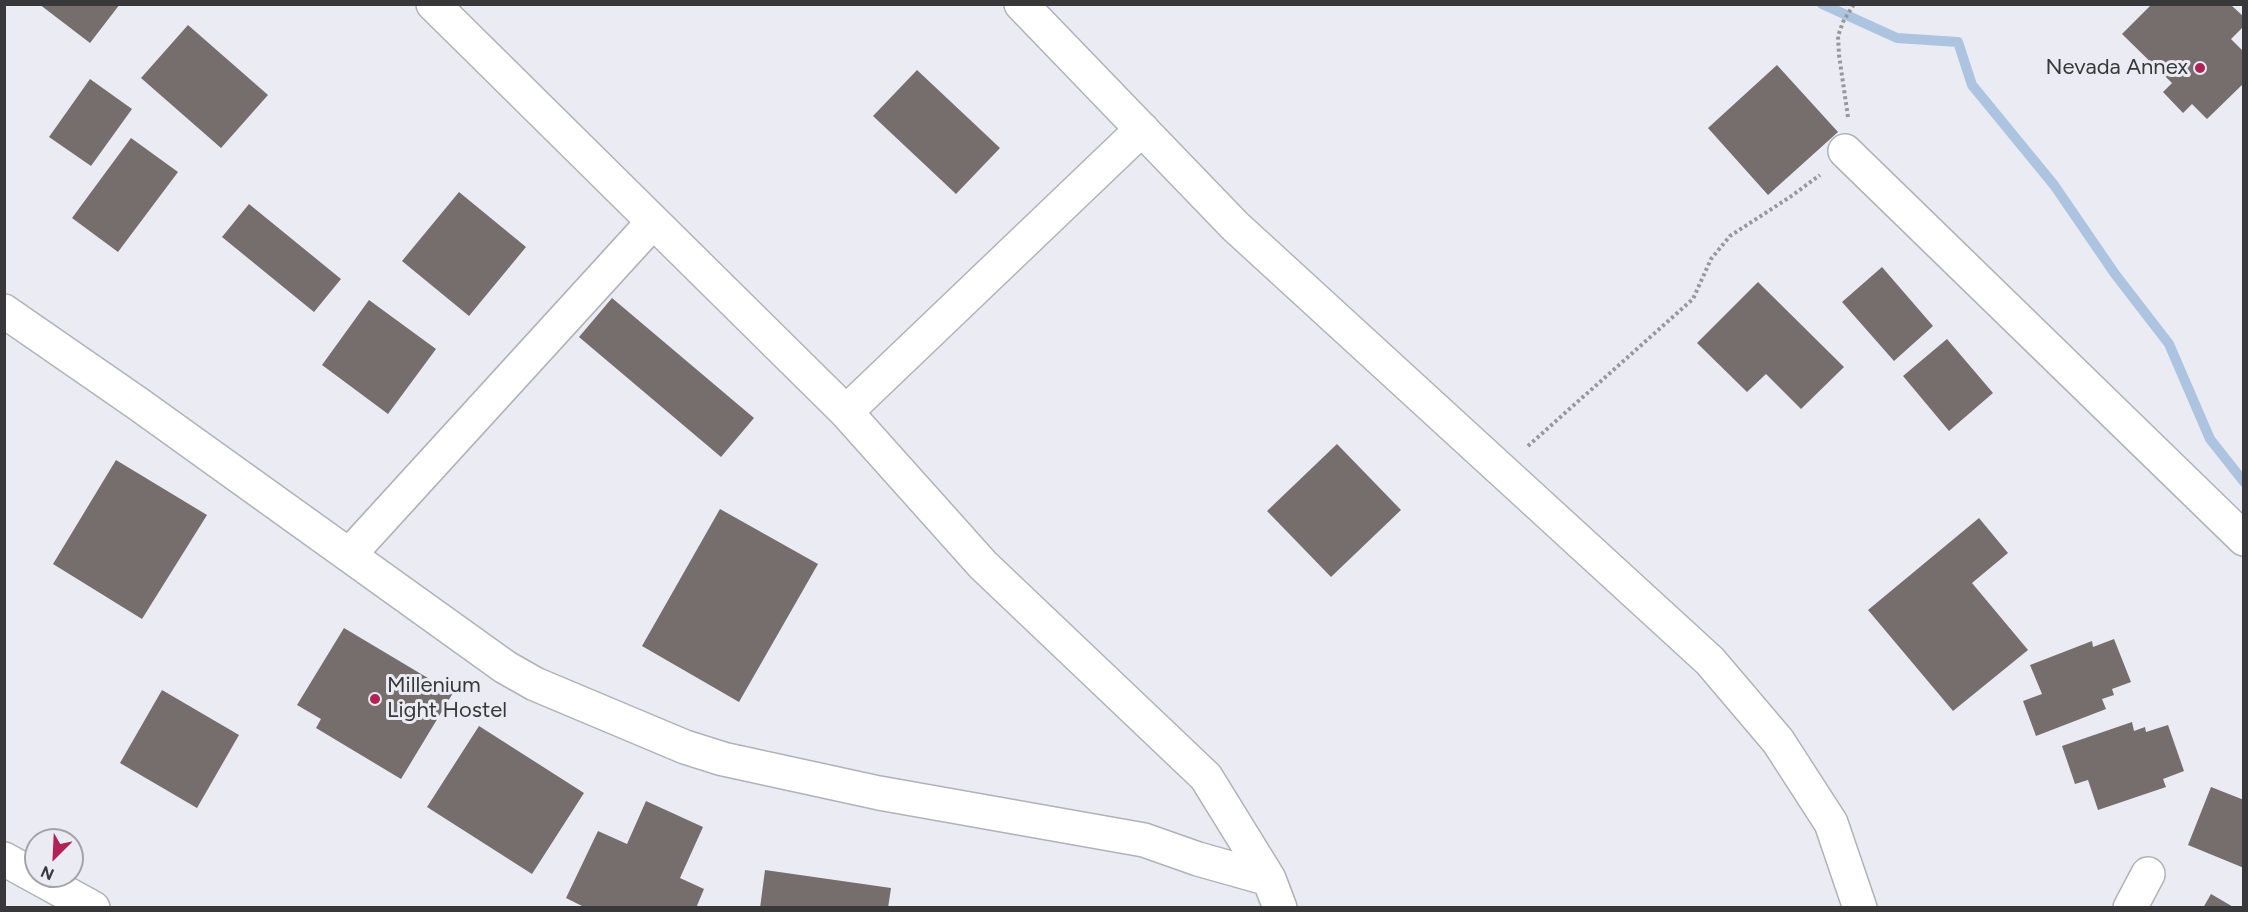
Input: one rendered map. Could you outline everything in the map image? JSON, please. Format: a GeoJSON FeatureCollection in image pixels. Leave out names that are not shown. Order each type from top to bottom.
{"type":"FeatureCollection","features":[{"type":"Feature","properties":{"kind":"street"},"geometry":{"type":"LineString","coordinates":[[433,4],[846,412],[982,565],[1206,777],[1275,893]]}},
{"type":"Feature","properties":{"kind":"street"},"geometry":{"type":"LineString","coordinates":[[1021,4],[1235,226],[1710,661],[1778,741],[1831,823],[1860,908]]}},
{"type":"Feature","properties":{"kind":"street"},"geometry":{"type":"LineString","coordinates":[[846,412],[1142,129]]}},
{"type":"Feature","properties":{"kind":"street"},"geometry":{"type":"LineString","coordinates":[[1845,151],[2244,539]]}},
{"type":"Feature","properties":{"kind":"street"},"geometry":{"type":"LineString","coordinates":[[349,555],[653,222]]}},
{"type":"Feature","properties":{"kind":"street"},"geometry":{"type":"LineString","coordinates":[[4,311],[137,403],[505,667],[535,684],[685,747],[723,759],[879,794],[1144,840],[1198,859],[1275,893]]}},
{"type":"Feature","properties":{"kind":"street"},"geometry":{"type":"LineString","coordinates":[[4,859],[93,908]]}},
{"type":"Feature","properties":{"kind":"street"},"geometry":{"type":"LineString","coordinates":[[2130,908],[2148,874]]}},
{"type":"Feature","properties":{"kind":"path"},"geometry":{"type":"LineString","coordinates":[[1501,471],[1693,299],[1711,259],[1730,236],[1807,186],[1845,151],[1851,137],[1838,36],[1853,5]]}},
{"type":"Feature","properties":{"kind":"building"},"geometry":{"type":"Polygon","coordinates":[[[39,4],[120,4],[90,43],[39,4]]]}},
{"type":"Feature","properties":{"kind":"building","name":"Nevada Annex"},"geometry":{"type":"Polygon","coordinates":[[[2151,5],[2231,5],[2244,17],[2244,26],[2231,39],[2244,52],[2244,83],[2207,119],[2192,104],[2183,113],[2163,92],[2172,83],[2122,34],[2151,5]]]}},
{"type":"Feature","properties":{"kind":"building"},"geometry":{"type":"Polygon","coordinates":[[[188,25],[268,95],[221,148],[141,78],[188,25]]]}},
{"type":"Feature","properties":{"kind":"building"},"geometry":{"type":"Polygon","coordinates":[[[1777,65],[1838,132],[1768,195],[1708,128],[1777,65]]]}},
{"type":"Feature","properties":{"kind":"building"},"geometry":{"type":"Polygon","coordinates":[[[917,70],[1000,148],[956,194],[873,116],[917,70]]]}},
{"type":"Feature","properties":{"kind":"building"},"geometry":{"type":"Polygon","coordinates":[[[90,79],[132,109],[91,166],[49,137],[90,79]]]}},
{"type":"Feature","properties":{"kind":"building"},"geometry":{"type":"Polygon","coordinates":[[[131,138],[178,172],[118,252],[72,218],[131,138]]]}},
{"type":"Feature","properties":{"kind":"building"},"geometry":{"type":"Polygon","coordinates":[[[459,192],[526,247],[469,316],[402,261],[459,192]]]}},
{"type":"Feature","properties":{"kind":"building"},"geometry":{"type":"Polygon","coordinates":[[[249,204],[341,279],[314,312],[222,237],[249,204]]]}},
{"type":"Feature","properties":{"kind":"building"},"geometry":{"type":"Polygon","coordinates":[[[1882,267],[1933,326],[1894,361],[1842,302],[1882,267]]]}},
{"type":"Feature","properties":{"kind":"building"},"geometry":{"type":"Polygon","coordinates":[[[1758,282],[1844,367],[1801,409],[1766,374],[1747,392],[1697,343],[1758,282]]]}},
{"type":"Feature","properties":{"kind":"building"},"geometry":{"type":"Polygon","coordinates":[[[612,298],[754,418],[721,457],[579,337],[612,298]]]}},
{"type":"Feature","properties":{"kind":"building"},"geometry":{"type":"Polygon","coordinates":[[[369,300],[436,349],[388,414],[322,365],[369,300]]]}},
{"type":"Feature","properties":{"kind":"building"},"geometry":{"type":"Polygon","coordinates":[[[1947,339],[1993,393],[1949,431],[1903,376],[1947,339]]]}},
{"type":"Feature","properties":{"kind":"building"},"geometry":{"type":"Polygon","coordinates":[[[1337,444],[1401,510],[1331,577],[1267,511],[1337,444]]]}},
{"type":"Feature","properties":{"kind":"building"},"geometry":{"type":"Polygon","coordinates":[[[116,460],[207,515],[142,619],[53,564],[116,460]]]}},
{"type":"Feature","properties":{"kind":"building"},"geometry":{"type":"Polygon","coordinates":[[[720,509],[818,564],[739,702],[642,646],[720,509]]]}},
{"type":"Feature","properties":{"kind":"building"},"geometry":{"type":"Polygon","coordinates":[[[1979,518],[2008,553],[1972,583],[2028,650],[1953,711],[1868,610],[1979,518]]]}},
{"type":"Feature","properties":{"kind":"building","name":"Millenium Light Hostel"},"geometry":{"type":"Polygon","coordinates":[[[344,628],[453,693],[401,779],[316,728],[321,719],[297,705],[344,628]]]}},
{"type":"Feature","properties":{"kind":"building"},"geometry":{"type":"Polygon","coordinates":[[[2114,639],[2131,682],[2112,689],[2114,695],[2102,699],[2106,709],[2036,736],[2023,701],[2042,694],[2030,665],[2092,641],[2093,647],[2114,639]]]}},
{"type":"Feature","properties":{"kind":"building"},"geometry":{"type":"Polygon","coordinates":[[[162,690],[239,735],[197,808],[120,763],[162,690]]]}},
{"type":"Feature","properties":{"kind":"building"},"geometry":{"type":"Polygon","coordinates":[[[2132,722],[2134,731],[2145,727],[2146,732],[2168,725],[2184,771],[2163,779],[2166,787],[2098,810],[2088,780],[2075,784],[2062,746],[2132,722]]]}},
{"type":"Feature","properties":{"kind":"building"},"geometry":{"type":"Polygon","coordinates":[[[479,726],[584,793],[532,874],[427,807],[479,726]]]}},
{"type":"Feature","properties":{"kind":"building"},"geometry":{"type":"Polygon","coordinates":[[[2211,787],[2244,800],[2244,868],[2188,845],[2211,787]]]}},
{"type":"Feature","properties":{"kind":"building"},"geometry":{"type":"Polygon","coordinates":[[[646,801],[703,827],[680,878],[704,889],[696,908],[586,908],[566,898],[598,831],[627,844],[646,801]]]}},
{"type":"Feature","properties":{"kind":"building"},"geometry":{"type":"Polygon","coordinates":[[[765,870],[891,888],[888,908],[760,908],[765,870]]]}},
{"type":"Feature","properties":{"kind":"building"},"geometry":{"type":"Polygon","coordinates":[[[2211,894],[2235,908],[2203,908],[2211,894]]]}},
{"type":"Feature","properties":{"kind":"waterway"},"geometry":{"type":"LineString","coordinates":[[1822,4],[1897,38],[1958,42],[1972,85],[2054,185],[2115,274],[2169,344],[2210,439],[2244,482]]}},
{"type":"Feature","properties":{"kind":"place","name":"Nevada Annex"},"geometry":{"type":"Point","coordinates":[2200,68]}},
{"type":"Feature","properties":{"kind":"place","name":"Millenium Light Hostel"},"geometry":{"type":"Point","coordinates":[375,699]}}]}
